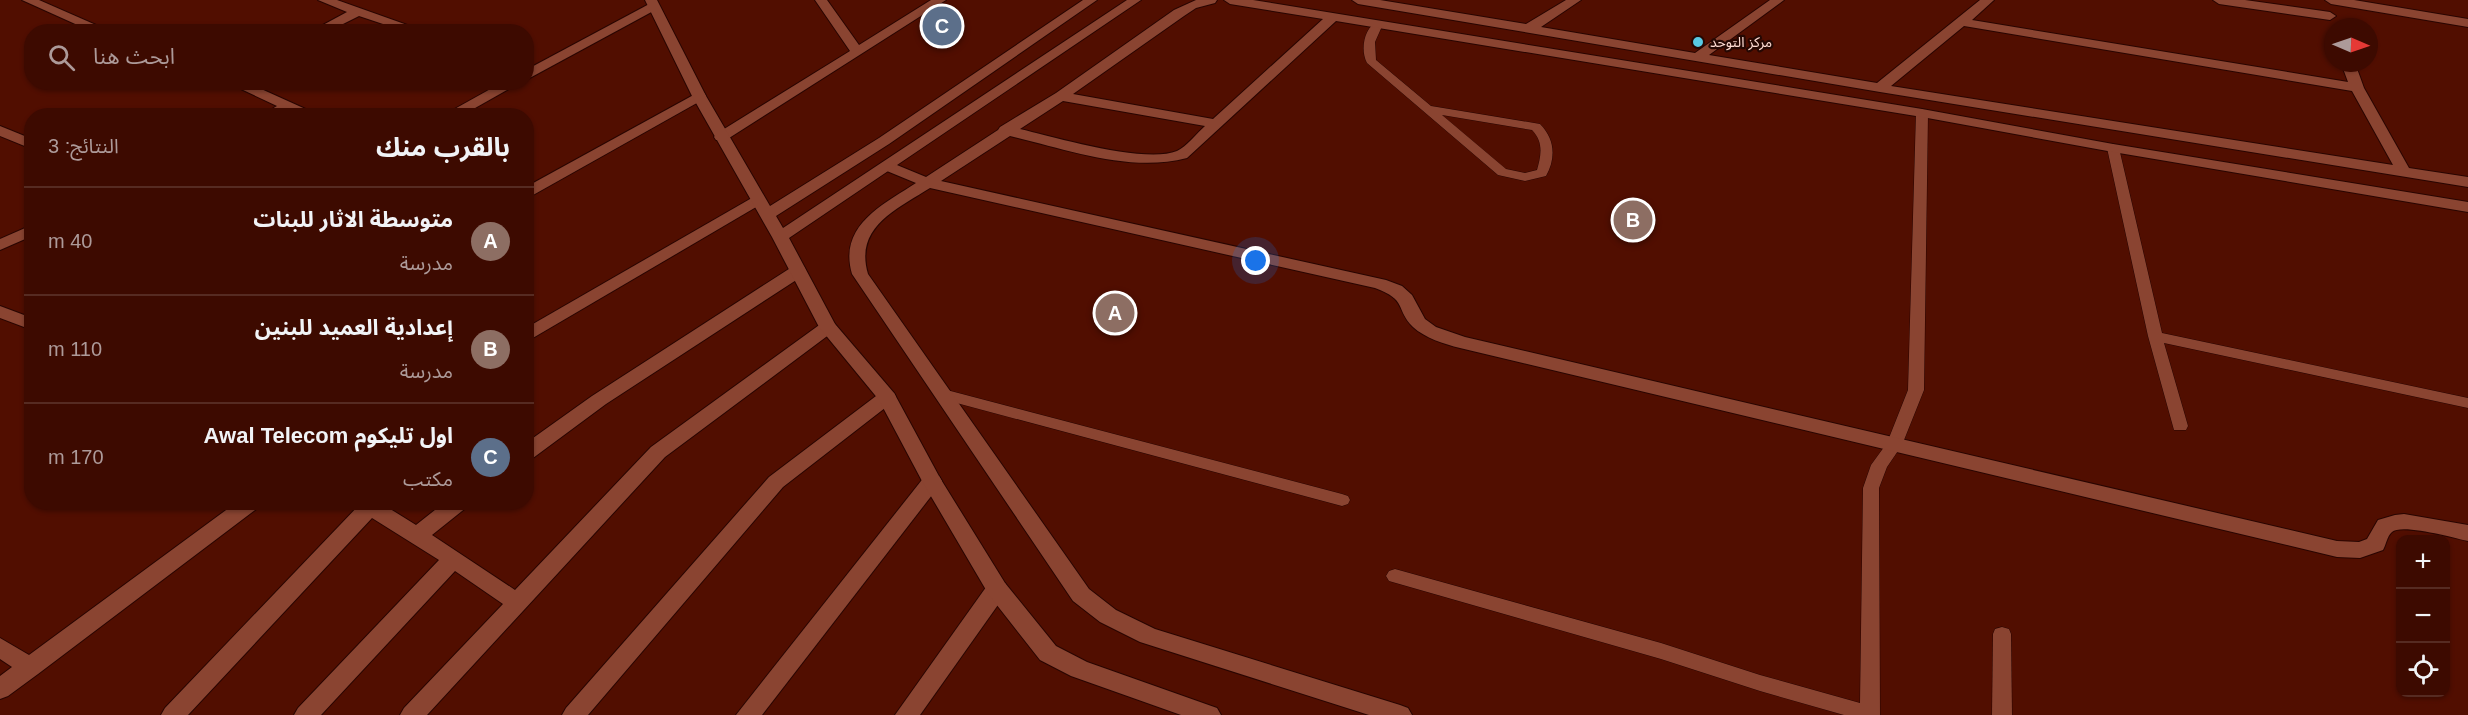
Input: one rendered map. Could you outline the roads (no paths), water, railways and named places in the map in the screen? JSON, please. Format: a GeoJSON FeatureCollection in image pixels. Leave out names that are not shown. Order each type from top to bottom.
{"type":"FeatureCollection","features":[{"type":"Feature","properties":{"kind":"street"},"geometry":{"type":"LineString","coordinates":[[28,0],[86,24]]}},
{"type":"Feature","properties":{"kind":"street"},"geometry":{"type":"LineString","coordinates":[[324,0],[397,24]]}},
{"type":"Feature","properties":{"kind":"street"},"geometry":{"type":"LineString","coordinates":[[821,0],[857,51]]}},
{"type":"Feature","properties":{"kind":"street"},"geometry":{"type":"LineString","coordinates":[[722,137],[940,0]]}},
{"type":"Feature","properties":{"kind":"street"},"geometry":{"type":"LineString","coordinates":[[534,332],[884,141],[1091,0]]}},
{"type":"Feature","properties":{"kind":"street"},"geometry":{"type":"LineString","coordinates":[[780,237],[1135,0]]}},
{"type":"Feature","properties":{"kind":"street"},"geometry":{"type":"LineString","coordinates":[[1211,0],[1192,5],[1179,13],[1061,96],[1005,130],[882,212],[867,226],[857,242],[855,260],[860,274],[1081,595],[1108,616],[1148,636],[1400,715]]}},
{"type":"Feature","properties":{"kind":"street"},"geometry":{"type":"LineString","coordinates":[[1230,0],[1922,113],[2113,148],[2468,207]]}},
{"type":"Feature","properties":{"kind":"street"},"geometry":{"type":"LineString","coordinates":[[1359,0],[1880,88],[2468,182]]}},
{"type":"Feature","properties":{"kind":"street"},"geometry":{"type":"LineString","coordinates":[[1528,29],[1575,0]]}},
{"type":"Feature","properties":{"kind":"street"},"geometry":{"type":"LineString","coordinates":[[1698,57],[1778,0]]}},
{"type":"Feature","properties":{"kind":"street"},"geometry":{"type":"LineString","coordinates":[[1880,88],[1988,0]]}},
{"type":"Feature","properties":{"kind":"street"},"geometry":{"type":"LineString","coordinates":[[2219,0],[2324,20]]}},
{"type":"Feature","properties":{"kind":"street"},"geometry":{"type":"LineString","coordinates":[[2331,18],[2329,0],[2468,23]]}},
{"type":"Feature","properties":{"kind":"street"},"geometry":{"type":"LineString","coordinates":[[534,69],[652,3],[699,96],[761,208],[780,237],[828,327],[887,397],[932,481],[997,589],[1048,653],[1079,669],[1204,714]]}},
{"type":"Feature","properties":{"kind":"street"},"geometry":{"type":"LineString","coordinates":[[332,24],[359,11]]}},
{"type":"Feature","properties":{"kind":"street"},"geometry":{"type":"LineString","coordinates":[[1005,130],[1136,159],[1161,159],[1182,155],[1334,16]]}},
{"type":"Feature","properties":{"kind":"street"},"geometry":{"type":"LineString","coordinates":[[1962,22],[2357,88]]}},
{"type":"Feature","properties":{"kind":"street"},"geometry":{"type":"LineString","coordinates":[[2351,72],[2357,88],[2404,172]]}},
{"type":"Feature","properties":{"kind":"street"},"geometry":{"type":"LineString","coordinates":[[252,90],[296,108]]}},
{"type":"Feature","properties":{"kind":"street"},"geometry":{"type":"LineString","coordinates":[[464,108],[499,90]]}},
{"type":"Feature","properties":{"kind":"street"},"geometry":{"type":"LineString","coordinates":[[534,189],[699,96]]}},
{"type":"Feature","properties":{"kind":"street"},"geometry":{"type":"LineString","coordinates":[[1061,96],[1216,124]]}},
{"type":"Feature","properties":{"kind":"street"},"geometry":{"type":"LineString","coordinates":[[283,108],[289,105]]}},
{"type":"Feature","properties":{"kind":"street"},"geometry":{"type":"LineString","coordinates":[[0,130],[24,141]]}},
{"type":"Feature","properties":{"kind":"street"},"geometry":{"type":"LineString","coordinates":[[886,166],[926,182],[1380,284],[1396,290],[1406,299],[1414,317],[1424,327],[1460,342],[2337,549],[2360,550],[2376,544],[2382,529],[2390,523],[2405,522],[2468,533]]}},
{"type":"Feature","properties":{"kind":"street"},"geometry":{"type":"LineString","coordinates":[[0,245],[24,234]]}},
{"type":"Feature","properties":{"kind":"street"},"geometry":{"type":"LineString","coordinates":[[534,447],[598,400],[798,271]]}},
{"type":"Feature","properties":{"kind":"street"},"geometry":{"type":"LineString","coordinates":[[0,311],[24,322]]}},
{"type":"Feature","properties":{"kind":"street"},"geometry":{"type":"LineString","coordinates":[[412,715],[658,452],[828,327]]}},
{"type":"Feature","properties":{"kind":"street"},"geometry":{"type":"LineString","coordinates":[[574,715],[776,482],[887,397]]}},
{"type":"Feature","properties":{"kind":"street"},"geometry":{"type":"LineString","coordinates":[[748,715],[932,481]]}},
{"type":"Feature","properties":{"kind":"street"},"geometry":{"type":"LineString","coordinates":[[0,689],[241,510]]}},
{"type":"Feature","properties":{"kind":"street"},"geometry":{"type":"LineString","coordinates":[[172,715],[367,510]]}},
{"type":"Feature","properties":{"kind":"street"},"geometry":{"type":"LineString","coordinates":[[375,510],[417,535],[518,603]]}},
{"type":"Feature","properties":{"kind":"street"},"geometry":{"type":"LineString","coordinates":[[417,535],[450,510]]}},
{"type":"Feature","properties":{"kind":"street"},"geometry":{"type":"LineString","coordinates":[[306,715],[452,560]]}},
{"type":"Feature","properties":{"kind":"street"},"geometry":{"type":"LineString","coordinates":[[907,715],[997,589]]}},
{"type":"Feature","properties":{"kind":"street"},"geometry":{"type":"LineString","coordinates":[[0,647],[30,667]]}},
{"type":"Feature","properties":{"kind":"lane"},"geometry":{"type":"LineString","coordinates":[[1378,24],[1369,41],[1367,51],[1371,61],[1502,172],[1525,177],[1542,173],[1547,159],[1546,140],[1536,127],[1428,109]]}},
{"type":"Feature","properties":{"kind":"lane"},"geometry":{"type":"LineString","coordinates":[[1395,576],[1661,651],[1760,683],[1870,714],[1871,488],[1879,465],[1894,445],[1916,390],[1922,113]]}},
{"type":"Feature","properties":{"kind":"lane"},"geometry":{"type":"LineString","coordinates":[[2113,148],[2155,336],[2180,426]]}},
{"type":"Feature","properties":{"kind":"lane"},"geometry":{"type":"LineString","coordinates":[[2155,336],[2468,403]]}},
{"type":"Feature","properties":{"kind":"lane"},"geometry":{"type":"LineString","coordinates":[[943,394],[1342,500]]}},
{"type":"Feature","properties":{"kind":"lane"},"geometry":{"type":"LineString","coordinates":[[2002,634],[2002,715]]}},
{"type":"Feature","properties":{"kind":"place","name":"اول تليكوم Awal Telecom"},"geometry":{"type":"Point","coordinates":[942,26]}},
{"type":"Feature","properties":{"kind":"place","name":"مركز التوحد"},"geometry":{"type":"Point","coordinates":[1698,42]}},
{"type":"Feature","properties":{"kind":"place","name":"إعدادية العميد للبنين"},"geometry":{"type":"Point","coordinates":[1633,220]}},
{"type":"Feature","properties":{"kind":"place","name":"متوسطة الاثار للبنات"},"geometry":{"type":"Point","coordinates":[1115,313]}}]}
